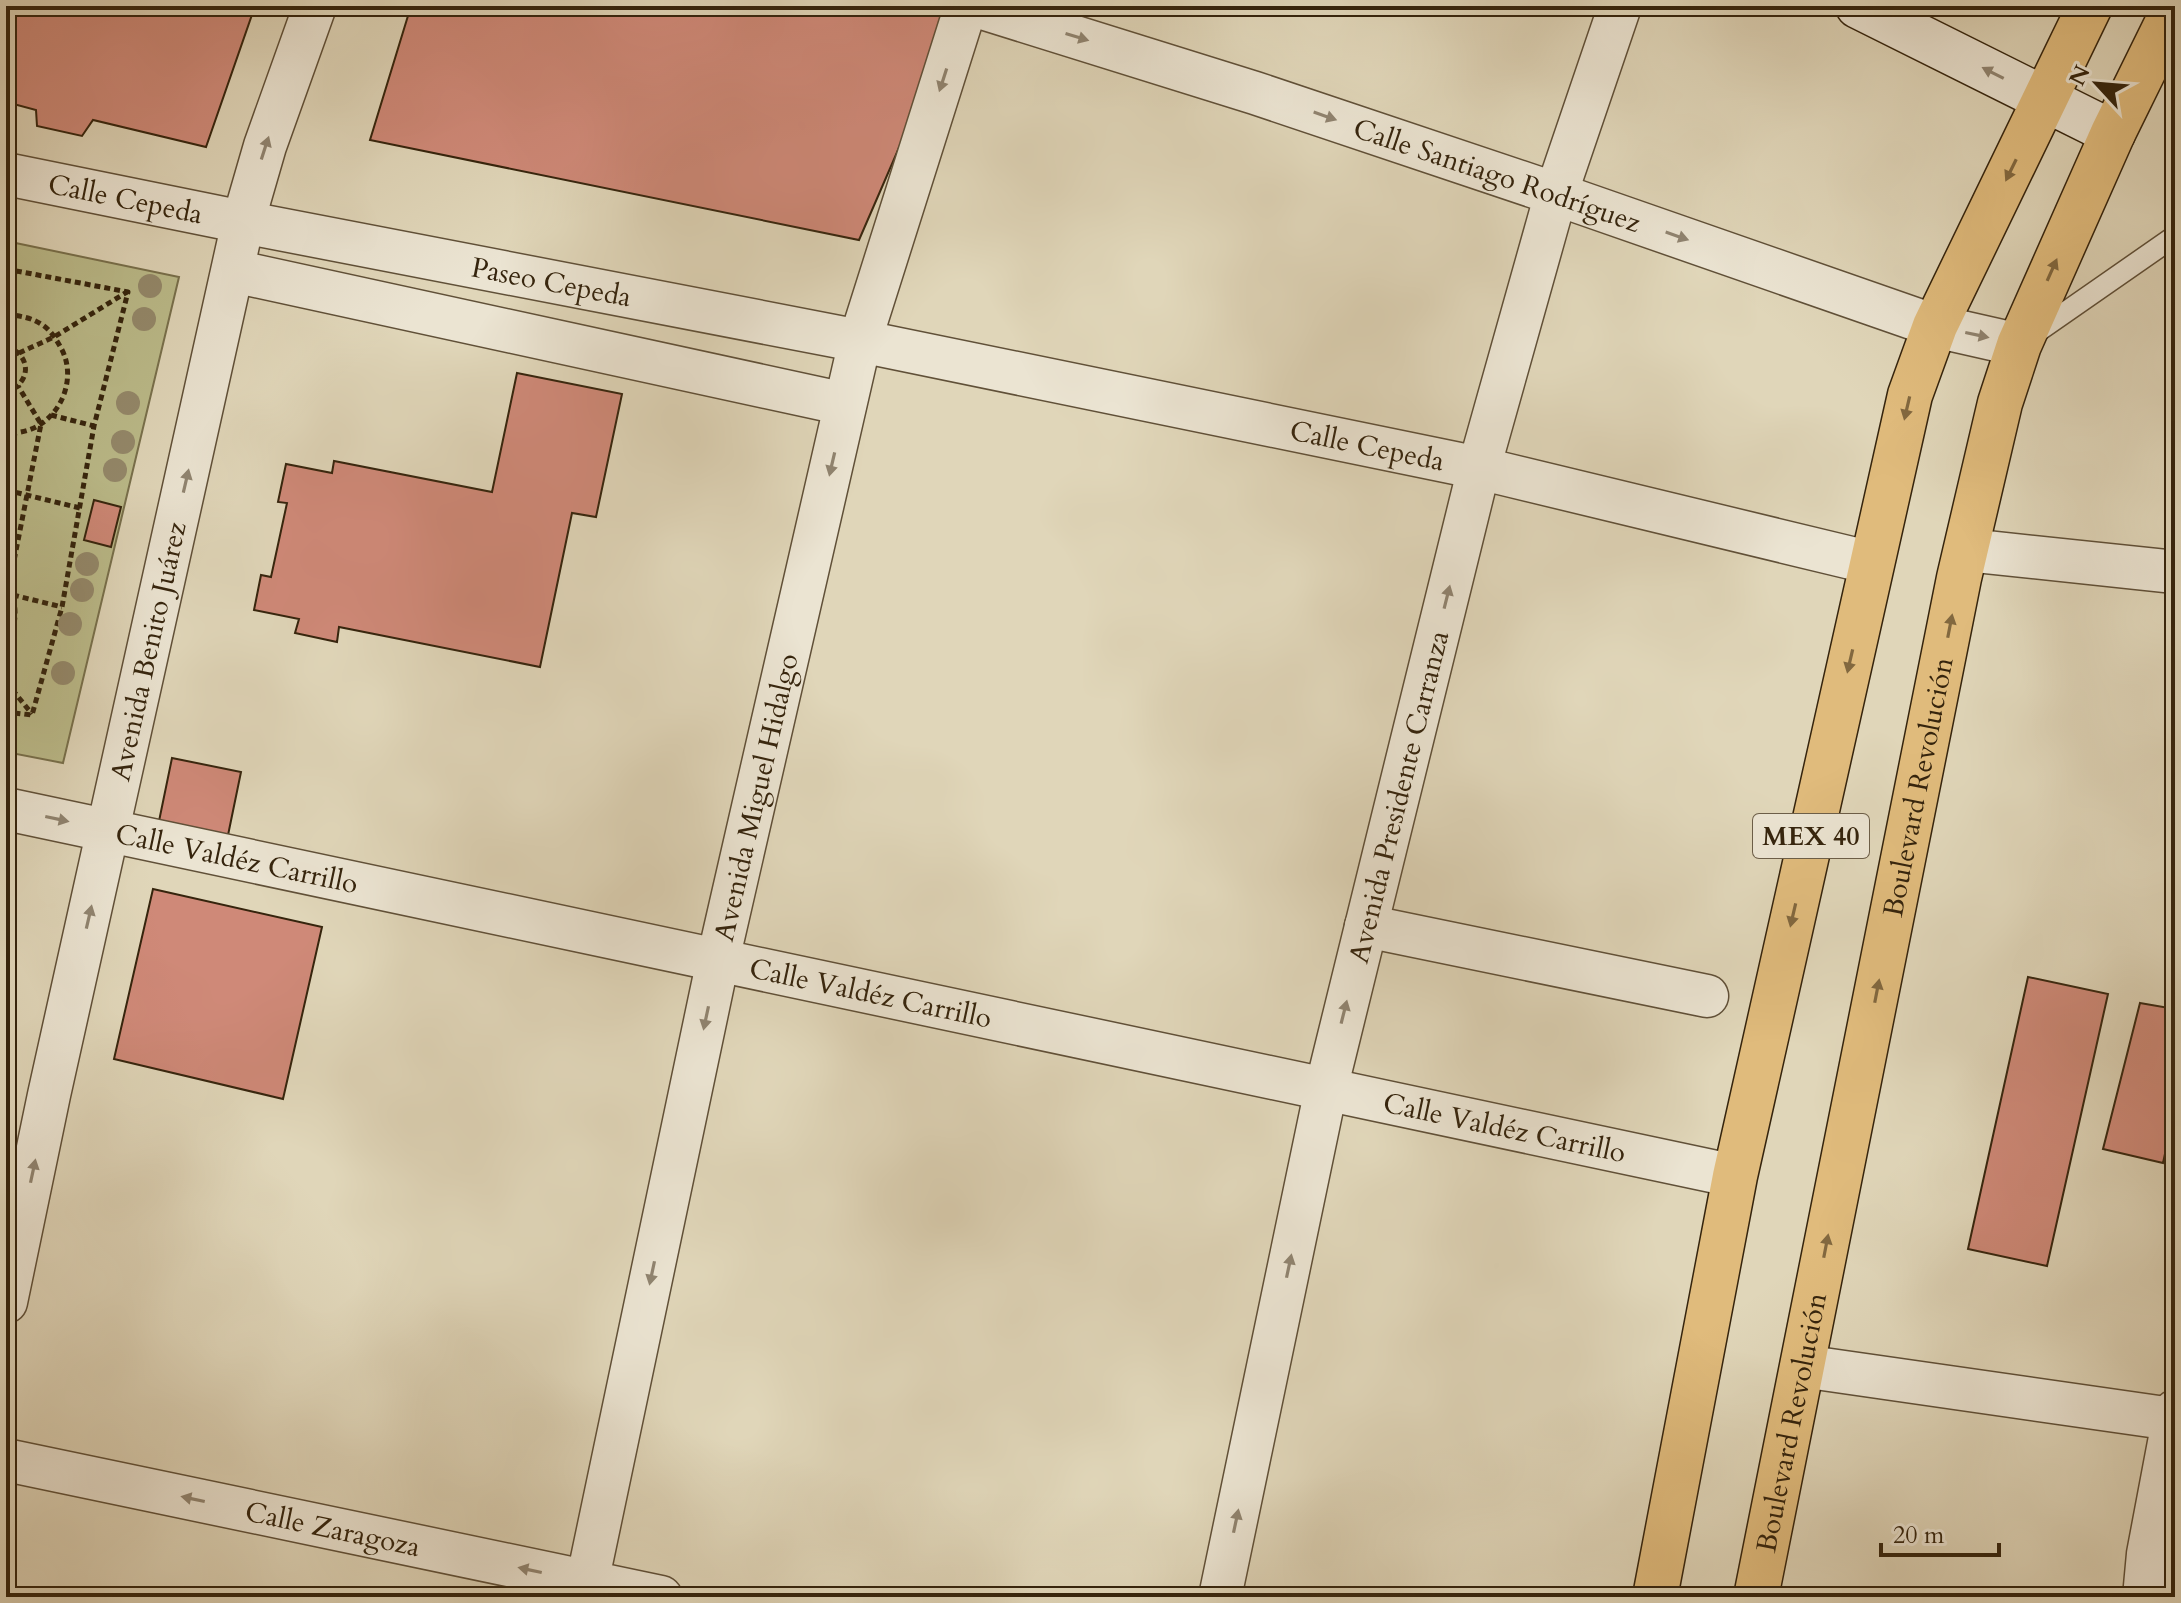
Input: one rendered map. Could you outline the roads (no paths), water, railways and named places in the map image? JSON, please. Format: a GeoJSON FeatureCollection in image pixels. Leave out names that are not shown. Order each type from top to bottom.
{"type":"FeatureCollection","features":[{"type":"Feature","properties":{"kind":"main road"},"geometry":{"type":"LineString","coordinates":[[1858,6],[1906,17],[2045,100],[2113,133]]}},
{"type":"Feature","properties":{"kind":"main road","name":"MEX 40"},"geometry":{"type":"LineString","coordinates":[[1655,1597],[1735,1176],[1910,395],[1935,326],[2090,6]]}},
{"type":"Feature","properties":{"kind":"main road","name":"Boulevard Revolución"},"geometry":{"type":"LineString","coordinates":[[1756,1597],[1959,578],[2000,403],[2019,345],[2113,133],[2175,7]]}},
{"type":"Feature","properties":{"kind":"street","name":"Avenida Benito Juárez"},"geometry":{"type":"LineString","coordinates":[[6,1302],[243,222],[265,146],[315,6]]}},
{"type":"Feature","properties":{"kind":"street","name":"Avenida Miguel Hidalgo"},"geometry":{"type":"LineString","coordinates":[[586,1589],[718,960],[860,341],[966,6]]}},
{"type":"Feature","properties":{"kind":"street","name":"Calle Santiago Rodríguez"},"geometry":{"type":"LineString","coordinates":[[976,6],[1255,93],[1935,326],[2019,345]]}},
{"type":"Feature","properties":{"kind":"street","name":"Avenida Presidente Carranza"},"geometry":{"type":"LineString","coordinates":[[1220,1597],[1326,1089],[1479,468],[1556,194],[1620,6]]}},
{"type":"Feature","properties":{"kind":"street","name":"Calle Cepeda"},"geometry":{"type":"LineString","coordinates":[[6,174],[243,222]]}},
{"type":"Feature","properties":{"kind":"street","name":"Paseo Cepeda"},"geometry":{"type":"LineString","coordinates":[[243,222],[860,341]]}},
{"type":"Feature","properties":{"kind":"street","name":"Paseo Cepeda"},"geometry":{"type":"LineString","coordinates":[[233,271],[845,404]]}},
{"type":"Feature","properties":{"kind":"street","name":"Calle Cepeda"},"geometry":{"type":"LineString","coordinates":[[860,341],[1479,468],[1872,563]]}},
{"type":"Feature","properties":{"kind":"street"},"geometry":{"type":"LineString","coordinates":[[1967,550],[2175,572]]}},
{"type":"Feature","properties":{"kind":"street","name":"Calle Valdéz Carrillo"},"geometry":{"type":"LineString","coordinates":[[6,809],[1735,1176]]}},
{"type":"Feature","properties":{"kind":"street"},"geometry":{"type":"LineString","coordinates":[[1366,926],[1707,996]]}},
{"type":"Feature","properties":{"kind":"street"},"geometry":{"type":"LineString","coordinates":[[1802,1366],[2174,1415],[2148,1554],[2144,1597]]}},
{"type":"Feature","properties":{"kind":"street","name":"Calle Zaragoza"},"geometry":{"type":"LineString","coordinates":[[6,1460],[586,1589],[661,1597]]}},
{"type":"Feature","properties":{"kind":"lane"},"geometry":{"type":"LineString","coordinates":[[2019,345],[2175,236]]}}]}
